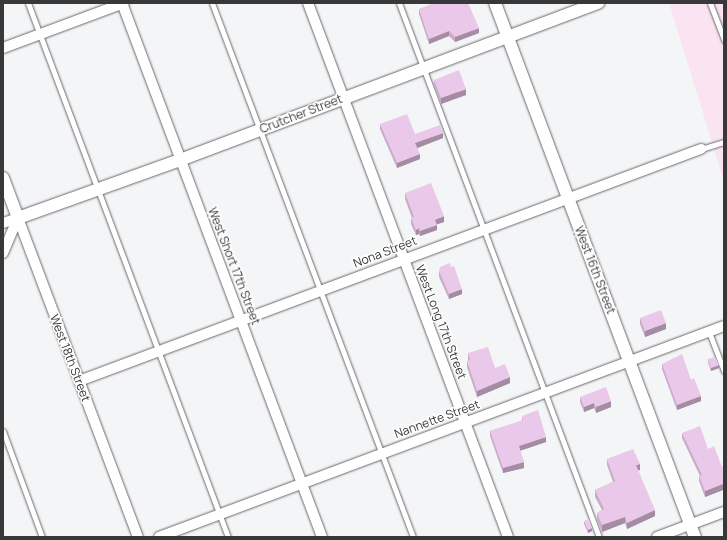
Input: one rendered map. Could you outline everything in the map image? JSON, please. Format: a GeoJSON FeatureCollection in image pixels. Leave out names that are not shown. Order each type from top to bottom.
{"type":"FeatureCollection","features":[{"type":"Feature","properties":{"kind":"street"},"geometry":{"type":"LineString","coordinates":[[3,48],[123,3]]}},
{"type":"Feature","properties":{"kind":"street","name":"West Short 17th Street"},"geometry":{"type":"LineString","coordinates":[[123,3],[180,160],[322,537]]}},
{"type":"Feature","properties":{"kind":"street","name":"West Long 17th Street"},"geometry":{"type":"LineString","coordinates":[[308,3],[508,537]]}},
{"type":"Feature","properties":{"kind":"street","name":"West 16th Street"},"geometry":{"type":"LineString","coordinates":[[495,3],[695,537]]}},
{"type":"Feature","properties":{"kind":"street","name":"Crutcher Street"},"geometry":{"type":"LineString","coordinates":[[3,223],[260,130],[343,97],[508,36],[584,5],[598,3]]}},
{"type":"Feature","properties":{"kind":"street","name":"Nona Street"},"geometry":{"type":"LineString","coordinates":[[79,381],[568,197],[701,149]]}},
{"type":"Feature","properties":{"kind":"street","name":"West 18th Street"},"geometry":{"type":"LineString","coordinates":[[3,178],[138,537]]}},
{"type":"Feature","properties":{"kind":"street"},"geometry":{"type":"LineString","coordinates":[[3,254],[18,218]]}},
{"type":"Feature","properties":{"kind":"street","name":"Nannette Street"},"geometry":{"type":"LineString","coordinates":[[159,537],[724,326]]}},
{"type":"Feature","properties":{"kind":"street"},"geometry":{"type":"LineString","coordinates":[[657,537],[724,512]]}},
{"type":"Feature","properties":{"kind":"lane"},"geometry":{"type":"LineString","coordinates":[[28,3],[228,537]]}},
{"type":"Feature","properties":{"kind":"lane"},"geometry":{"type":"LineString","coordinates":[[212,3],[413,537]]}},
{"type":"Feature","properties":{"kind":"lane"},"geometry":{"type":"LineString","coordinates":[[399,3],[599,537]]}},
{"type":"Feature","properties":{"kind":"lane"},"geometry":{"type":"LineString","coordinates":[[710,3],[724,40]]}},
{"type":"Feature","properties":{"kind":"lane"},"geometry":{"type":"LineString","coordinates":[[701,149],[724,142]]}},
{"type":"Feature","properties":{"kind":"lane"},"geometry":{"type":"LineString","coordinates":[[709,332],[724,371]]}},
{"type":"Feature","properties":{"kind":"lane"},"geometry":{"type":"LineString","coordinates":[[3,431],[42,537]]}},
{"type":"Feature","properties":{"kind":"shaded area"},"geometry":{"type":"Polygon","coordinates":[[[669,3],[724,3],[724,181],[669,3]]]}},
{"type":"Feature","properties":{"kind":"building"},"geometry":{"type":"Polygon","coordinates":[[[434,3],[468,3],[479,28],[455,37],[449,31],[429,39],[419,9],[434,3]]]}},
{"type":"Feature","properties":{"kind":"building"},"geometry":{"type":"Polygon","coordinates":[[[459,70],[466,89],[441,98],[434,80],[459,70]]]}},
{"type":"Feature","properties":{"kind":"building"},"geometry":{"type":"Polygon","coordinates":[[[407,114],[415,134],[440,125],[443,133],[415,143],[420,154],[397,163],[380,124],[407,114]]]}},
{"type":"Feature","properties":{"kind":"building"},"geometry":{"type":"Polygon","coordinates":[[[431,183],[444,216],[435,220],[437,225],[420,231],[419,228],[416,230],[411,218],[414,217],[405,193],[431,183]]]}},
{"type":"Feature","properties":{"kind":"building"},"geometry":{"type":"Polygon","coordinates":[[[450,263],[451,267],[454,266],[462,289],[449,294],[439,271],[440,267],[450,263]]]}},
{"type":"Feature","properties":{"kind":"building"},"geometry":{"type":"Polygon","coordinates":[[[661,310],[666,323],[645,331],[640,318],[661,310]]]}},
{"type":"Feature","properties":{"kind":"building"},"geometry":{"type":"Polygon","coordinates":[[[488,347],[495,368],[505,364],[510,377],[477,391],[467,361],[470,360],[468,353],[488,347]]]}},
{"type":"Feature","properties":{"kind":"building"},"geometry":{"type":"Polygon","coordinates":[[[682,354],[691,380],[694,378],[701,396],[677,405],[662,364],[682,354]]]}},
{"type":"Feature","properties":{"kind":"building"},"geometry":{"type":"Polygon","coordinates":[[[715,357],[719,365],[711,368],[708,359],[715,357]]]}},
{"type":"Feature","properties":{"kind":"building"},"geometry":{"type":"Polygon","coordinates":[[[606,387],[611,401],[596,407],[594,403],[584,407],[580,397],[606,387]]]}},
{"type":"Feature","properties":{"kind":"building"},"geometry":{"type":"Polygon","coordinates":[[[538,410],[546,437],[519,446],[524,462],[503,468],[490,431],[523,420],[522,416],[538,410]]]}},
{"type":"Feature","properties":{"kind":"building"},"geometry":{"type":"Polygon","coordinates":[[[700,426],[708,449],[714,446],[722,467],[724,466],[724,486],[723,484],[705,491],[699,476],[702,475],[682,433],[700,426]]]}},
{"type":"Feature","properties":{"kind":"building"},"geometry":{"type":"Polygon","coordinates":[[[633,449],[640,464],[636,465],[655,510],[627,523],[625,517],[602,525],[597,513],[604,509],[595,490],[615,481],[607,459],[633,449]]]}},
{"type":"Feature","properties":{"kind":"building"},"geometry":{"type":"Polygon","coordinates":[[[589,519],[592,528],[588,530],[584,521],[589,519]]]}}]}
